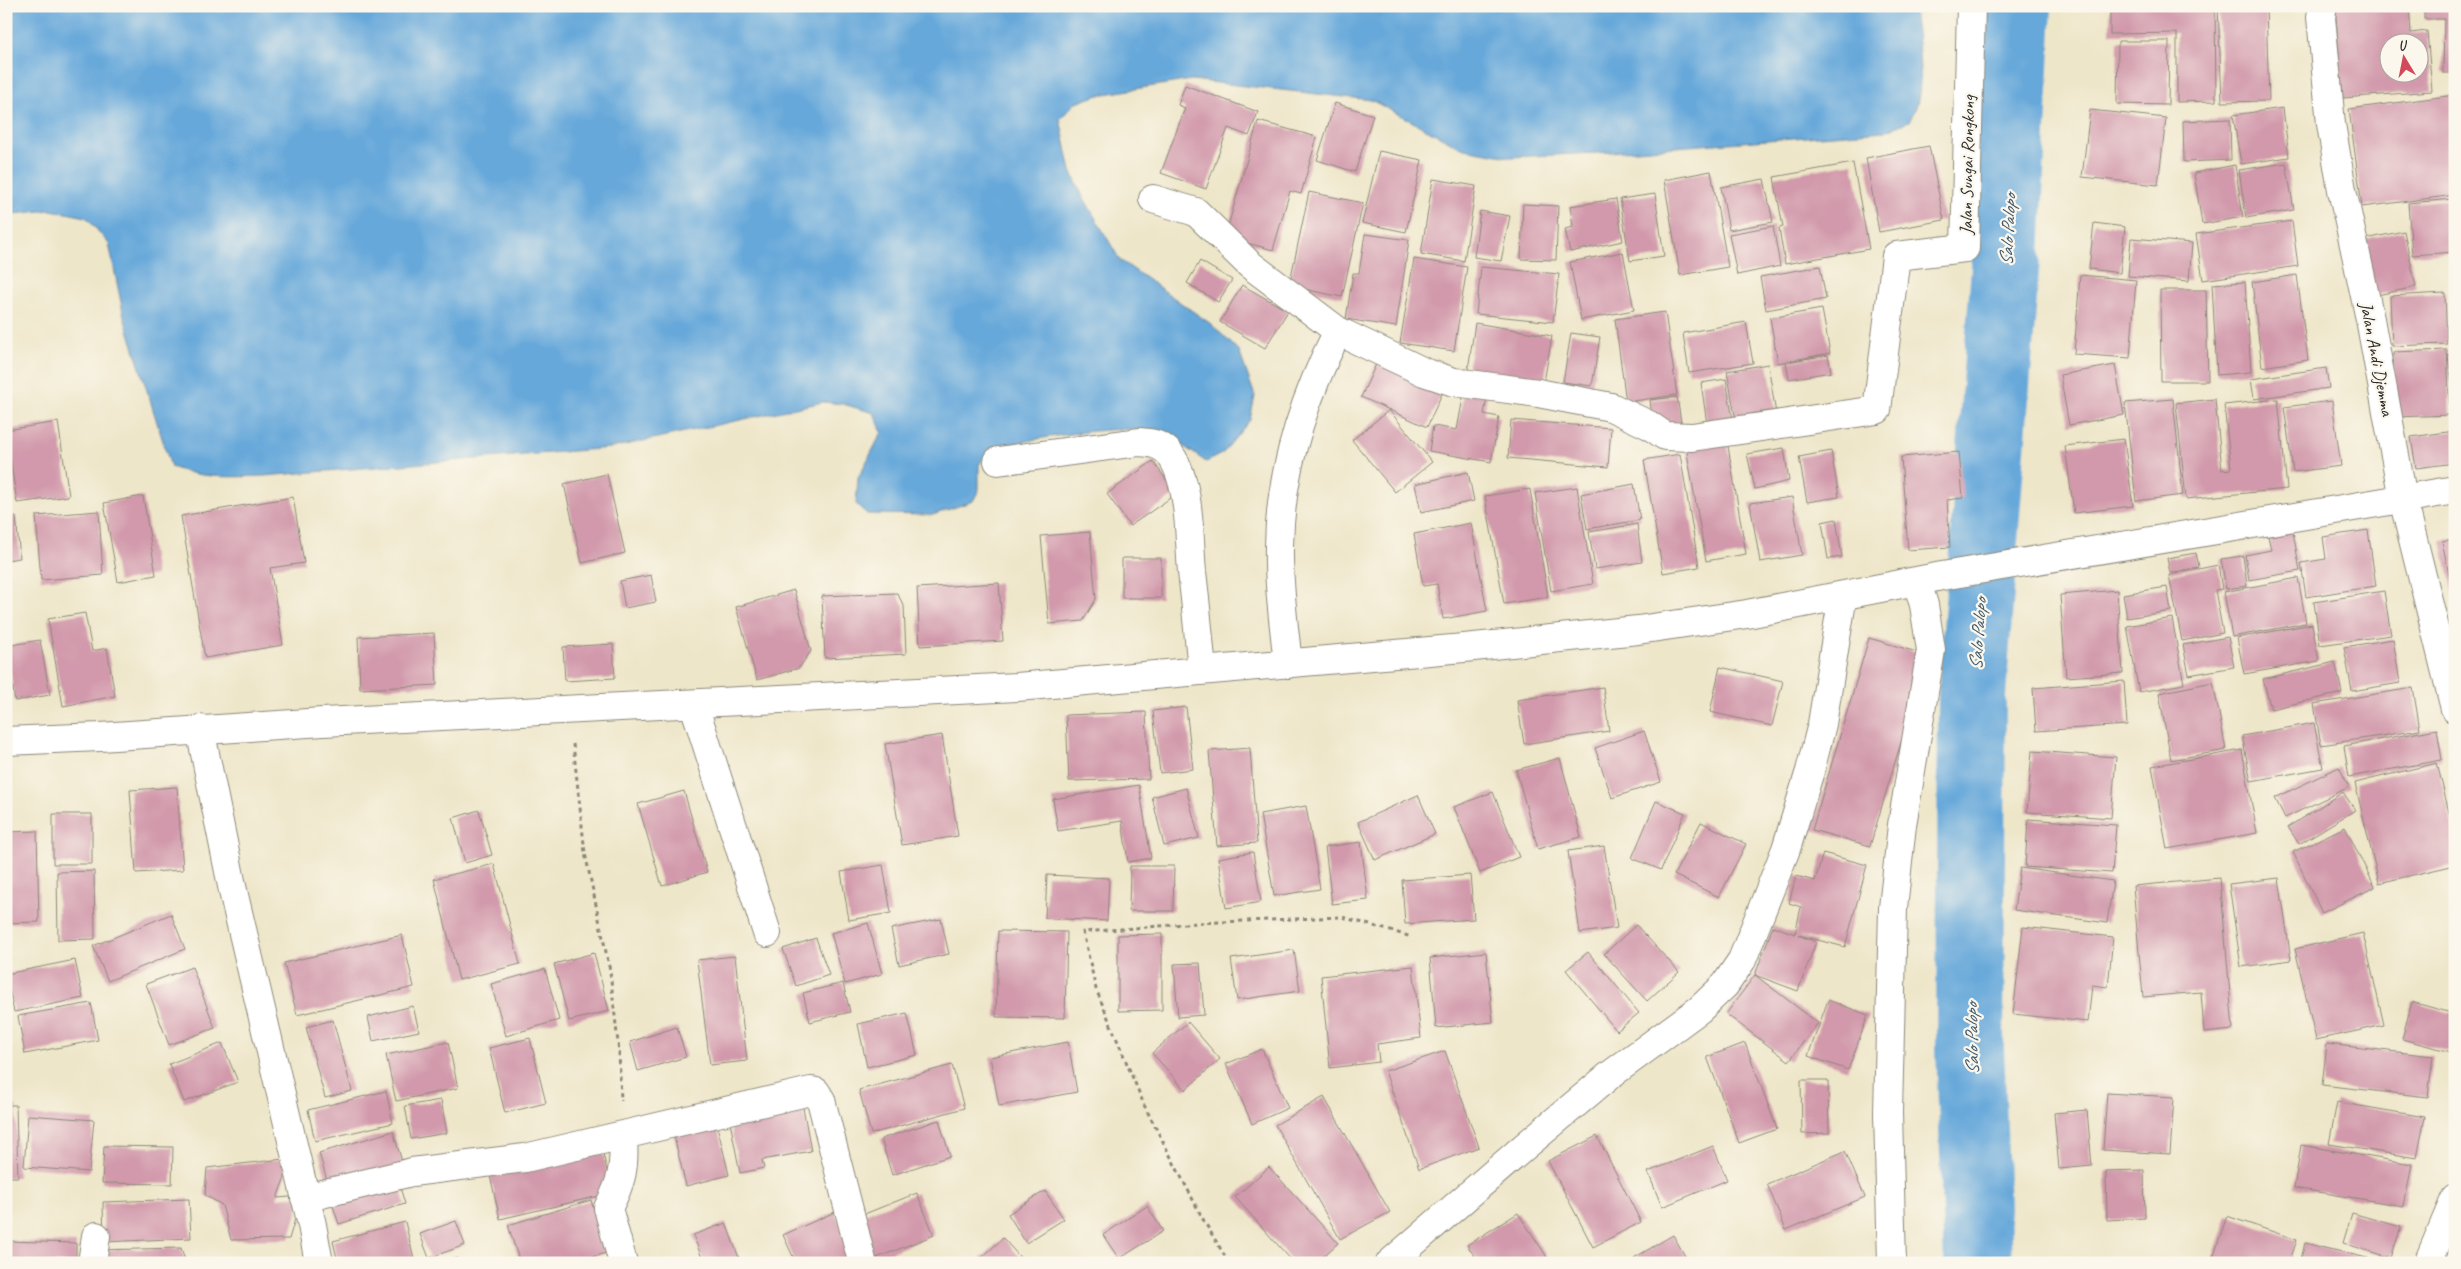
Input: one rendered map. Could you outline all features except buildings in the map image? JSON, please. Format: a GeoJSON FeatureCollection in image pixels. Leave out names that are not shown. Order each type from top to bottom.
{"type":"FeatureCollection","features":[{"type":"Feature","properties":{"kind":"street","name":"Jalan Sungai Rongkong"},"geometry":{"type":"LineString","coordinates":[[1338,331],[1424,372],[1454,382],[1538,393],[1610,407],[1649,425],[1665,436],[1692,437],[1877,410],[1896,256],[1965,248],[1971,6]]}},
{"type":"Feature","properties":{"kind":"street","name":"Jalan Andi Djemma"},"geometry":{"type":"LineString","coordinates":[[2323,6],[2321,17],[2332,133],[2342,190],[2370,319],[2403,498],[2455,709]]}},
{"type":"Feature","properties":{"kind":"street"},"geometry":{"type":"LineString","coordinates":[[1153,199],[1196,212],[1249,264],[1338,331],[1318,371],[1304,409],[1286,478],[1278,546],[1280,593],[1288,664]]}},
{"type":"Feature","properties":{"kind":"street"},"geometry":{"type":"LineString","coordinates":[[998,461],[1139,442],[1154,443],[1167,451],[1174,462],[1181,480],[1187,508],[1202,671]]}},
{"type":"Feature","properties":{"kind":"street"},"geometry":{"type":"LineString","coordinates":[[6,741],[100,737],[200,729],[1008,688],[1288,664],[1638,630],[1747,614],[1930,579],[2455,490]]}},
{"type":"Feature","properties":{"kind":"street"},"geometry":{"type":"LineString","coordinates":[[1892,1263],[1888,1113],[1893,908],[1902,825],[1931,650],[1924,605],[1930,579]]}},
{"type":"Feature","properties":{"kind":"street"},"geometry":{"type":"LineString","coordinates":[[1390,1263],[1603,1081],[1700,1009],[1725,985],[1742,960],[1786,849],[1810,771],[1823,715],[1843,595]]}},
{"type":"Feature","properties":{"kind":"street"},"geometry":{"type":"LineString","coordinates":[[694,705],[767,933]]}},
{"type":"Feature","properties":{"kind":"street"},"geometry":{"type":"LineString","coordinates":[[200,729],[233,891],[319,1263]]}},
{"type":"Feature","properties":{"kind":"street"},"geometry":{"type":"LineString","coordinates":[[305,1198],[412,1172],[525,1158],[623,1137],[740,1106],[816,1092],[821,1100],[862,1261]]}},
{"type":"Feature","properties":{"kind":"street"},"geometry":{"type":"LineString","coordinates":[[623,1137],[624,1173],[621,1185],[608,1208],[624,1263]]}},
{"type":"Feature","properties":{"kind":"street"},"geometry":{"type":"LineString","coordinates":[[2428,1263],[2455,1199]]}},
{"type":"Feature","properties":{"kind":"street"},"geometry":{"type":"LineString","coordinates":[[92,1263],[96,1236]]}},
{"type":"Feature","properties":{"kind":"path"},"geometry":{"type":"LineString","coordinates":[[569,710],[585,853],[611,980],[620,1052],[623,1137]]}},
{"type":"Feature","properties":{"kind":"path"},"geometry":{"type":"LineString","coordinates":[[1229,1263],[1204,1221],[1145,1108],[1096,989],[1083,932],[1198,923],[1342,917],[1412,936]]}},
{"type":"Feature","properties":{"kind":"water"},"geometry":{"type":"Polygon","coordinates":[[[6,6],[1913,6],[1920,82],[1916,105],[1909,121],[1885,131],[1597,153],[1510,157],[1464,149],[1371,100],[1191,80],[1099,95],[1075,103],[1060,119],[1071,171],[1082,195],[1120,260],[1211,324],[1239,351],[1255,396],[1250,420],[1223,453],[1206,462],[1166,437],[1153,432],[1136,430],[1095,431],[990,448],[979,465],[979,490],[973,501],[933,515],[867,514],[856,504],[858,478],[882,432],[874,413],[843,404],[823,402],[611,448],[264,476],[229,477],[194,474],[171,467],[124,317],[109,244],[86,217],[51,210],[14,214],[6,217],[6,6]]]}},
{"type":"Feature","properties":{"kind":"waterway","name":"Salo Palopo"},"geometry":{"type":"LineString","coordinates":[[1978,1263],[1970,1047],[1972,694],[2006,256],[2018,6]]}}]}
